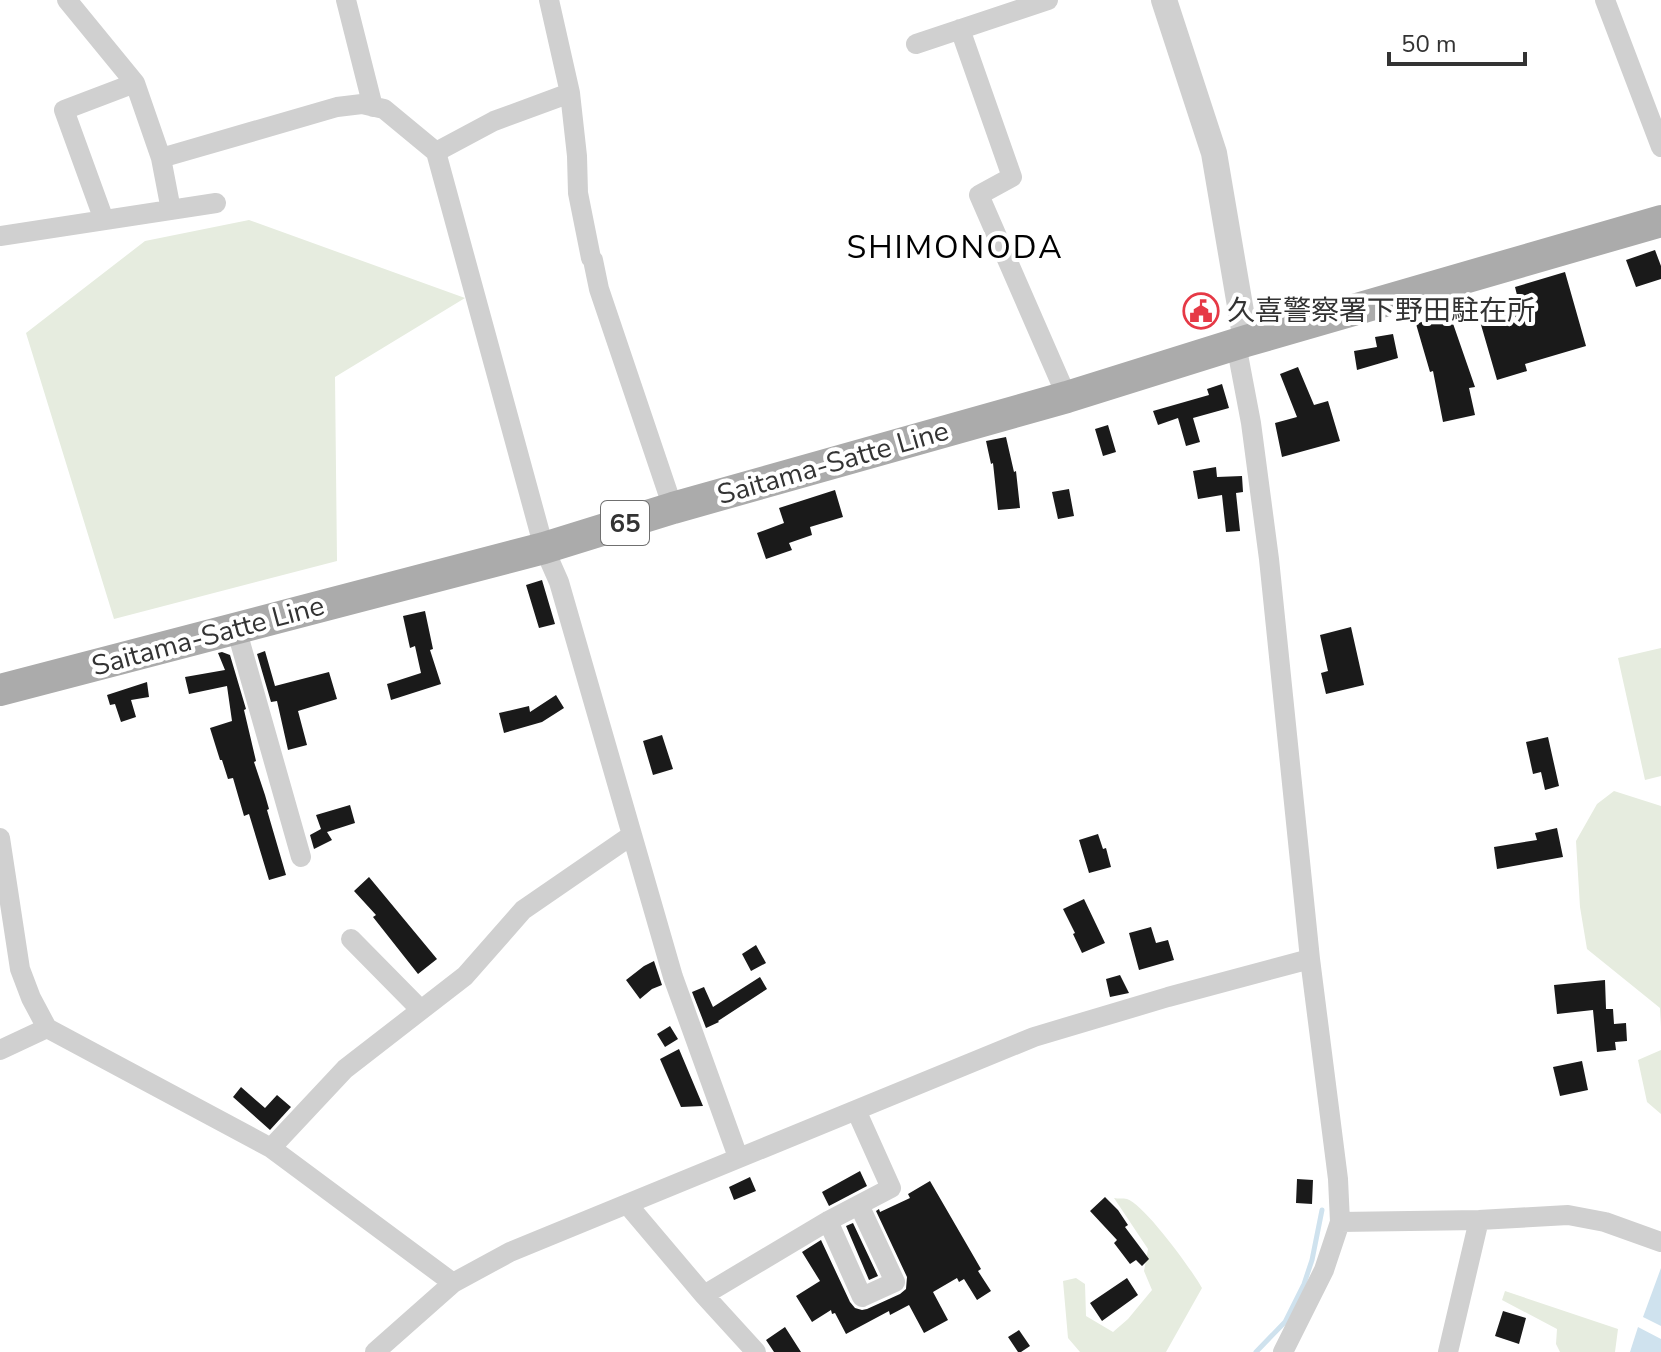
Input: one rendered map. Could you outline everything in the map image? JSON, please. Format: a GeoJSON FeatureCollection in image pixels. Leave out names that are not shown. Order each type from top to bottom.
{"type":"FeatureCollection","features":[{"type":"Feature","properties":{"kind":"main road","name":"Saitama-Satte Line"},"geometry":{"type":"LineString","coordinates":[[0,690],[544,548],[1661,221]]}},
{"type":"Feature","properties":{"kind":"street"},"geometry":{"type":"LineString","coordinates":[[67,0],[135,83],[161,158],[171,210]]}},
{"type":"Feature","properties":{"kind":"street"},"geometry":{"type":"LineString","coordinates":[[346,0],[373,107]]}},
{"type":"Feature","properties":{"kind":"street"},"geometry":{"type":"LineString","coordinates":[[549,0],[570,93],[578,193],[591,258],[673,508]]}},
{"type":"Feature","properties":{"kind":"street"},"geometry":{"type":"LineString","coordinates":[[916,44],[1048,0]]}},
{"type":"Feature","properties":{"kind":"street"},"geometry":{"type":"LineString","coordinates":[[1164,0],[1214,153],[1269,559],[1310,959],[1338,1179],[1340,1222],[1324,1270],[1283,1352]]}},
{"type":"Feature","properties":{"kind":"street"},"geometry":{"type":"LineString","coordinates":[[1605,0],[1661,147]]}},
{"type":"Feature","properties":{"kind":"street"},"geometry":{"type":"LineString","coordinates":[[960,29],[1012,177],[979,195],[1067,397]]}},
{"type":"Feature","properties":{"kind":"street"},"geometry":{"type":"LineString","coordinates":[[104,220],[64,110],[135,83]]}},
{"type":"Feature","properties":{"kind":"street"},"geometry":{"type":"LineString","coordinates":[[436,152],[494,121],[570,93]]}},
{"type":"Feature","properties":{"kind":"street"},"geometry":{"type":"LineString","coordinates":[[161,158],[337,107],[362,104],[384,109],[436,152],[544,548],[559,582],[673,977],[738,1157]]}},
{"type":"Feature","properties":{"kind":"street"},"geometry":{"type":"LineString","coordinates":[[0,236],[216,203]]}},
{"type":"Feature","properties":{"kind":"street"},"geometry":{"type":"LineString","coordinates":[[236,628],[301,857]]}},
{"type":"Feature","properties":{"kind":"street"},"geometry":{"type":"LineString","coordinates":[[271,1148],[345,1069],[465,976],[523,910],[632,835]]}},
{"type":"Feature","properties":{"kind":"street"},"geometry":{"type":"LineString","coordinates":[[0,838],[20,969],[47,1028],[271,1148],[453,1283]]}},
{"type":"Feature","properties":{"kind":"street"},"geometry":{"type":"LineString","coordinates":[[351,939],[421,1010]]}},
{"type":"Feature","properties":{"kind":"street"},"geometry":{"type":"LineString","coordinates":[[375,1352],[453,1283],[510,1252],[1034,1037],[1310,959]]}},
{"type":"Feature","properties":{"kind":"street"},"geometry":{"type":"LineString","coordinates":[[0,1050],[47,1028]]}},
{"type":"Feature","properties":{"kind":"street"},"geometry":{"type":"LineString","coordinates":[[704,1295],[828,1221],[891,1188],[856,1110]]}},
{"type":"Feature","properties":{"kind":"street"},"geometry":{"type":"LineString","coordinates":[[627,1204],[756,1352]]}},
{"type":"Feature","properties":{"kind":"street"},"geometry":{"type":"LineString","coordinates":[[828,1221],[862,1297],[895,1282],[859,1205]]}},
{"type":"Feature","properties":{"kind":"street"},"geometry":{"type":"LineString","coordinates":[[1340,1222],[1568,1215],[1605,1222],[1661,1242]]}},
{"type":"Feature","properties":{"kind":"street"},"geometry":{"type":"LineString","coordinates":[[1448,1352],[1479,1220]]}},
{"type":"Feature","properties":{"kind":"shaded area"},"geometry":{"type":"Polygon","coordinates":[[[249,220],[465,298],[335,377],[337,561],[114,619],[26,333],[145,241],[249,220]]]}},
{"type":"Feature","properties":{"kind":"shaded area"},"geometry":{"type":"Polygon","coordinates":[[[1661,648],[1661,776],[1645,780],[1618,658],[1661,648]]]}},
{"type":"Feature","properties":{"kind":"shaded area"},"geometry":{"type":"Polygon","coordinates":[[[1614,791],[1661,806],[1661,1027],[1660,1008],[1587,949],[1580,907],[1576,841],[1597,804],[1614,791]]]}},
{"type":"Feature","properties":{"kind":"shaded area"},"geometry":{"type":"Polygon","coordinates":[[[1661,1050],[1661,1114],[1647,1102],[1638,1060],[1661,1050]]]}},
{"type":"Feature","properties":{"kind":"shaded area"},"geometry":{"type":"Polygon","coordinates":[[[1114,1198],[1127,1199],[1144,1212],[1202,1288],[1166,1352],[1080,1352],[1068,1338],[1063,1281],[1076,1278],[1085,1284],[1086,1316],[1113,1332],[1152,1290],[1144,1271],[1148,1249],[1114,1198]]]}},
{"type":"Feature","properties":{"kind":"shaded area"},"geometry":{"type":"Polygon","coordinates":[[[1505,1291],[1618,1329],[1615,1352],[1560,1352],[1556,1344],[1557,1329],[1502,1300],[1505,1291]]]}},
{"type":"Feature","properties":{"kind":"water"},"geometry":{"type":"Polygon","coordinates":[[[1661,1268],[1661,1326],[1643,1317],[1661,1268]]]}},
{"type":"Feature","properties":{"kind":"water"},"geometry":{"type":"Polygon","coordinates":[[[1638,1327],[1661,1339],[1661,1352],[1630,1352],[1638,1327]]]}},
{"type":"Feature","properties":{"kind":"building"},"geometry":{"type":"Polygon","coordinates":[[[1655,250],[1661,266],[1661,279],[1636,287],[1626,260],[1655,250]]]}},
{"type":"Feature","properties":{"kind":"building"},"geometry":{"type":"Polygon","coordinates":[[[1565,272],[1586,346],[1525,364],[1527,371],[1497,380],[1477,311],[1518,299],[1515,287],[1565,272]]]}},
{"type":"Feature","properties":{"kind":"building"},"geometry":{"type":"Polygon","coordinates":[[[1449,312],[1475,387],[1469,388],[1475,415],[1443,422],[1433,371],[1430,372],[1416,324],[1449,312]]]}},
{"type":"Feature","properties":{"kind":"building"},"geometry":{"type":"Polygon","coordinates":[[[1393,334],[1398,358],[1357,370],[1354,351],[1377,347],[1375,337],[1393,334]]]}},
{"type":"Feature","properties":{"kind":"building"},"geometry":{"type":"Polygon","coordinates":[[[1298,367],[1314,405],[1328,401],[1340,441],[1282,457],[1275,423],[1297,417],[1280,374],[1298,367]]]}},
{"type":"Feature","properties":{"kind":"building"},"geometry":{"type":"Polygon","coordinates":[[[1222,384],[1229,408],[1193,418],[1200,442],[1186,446],[1178,418],[1158,425],[1153,411],[1209,395],[1207,389],[1222,384]]]}},
{"type":"Feature","properties":{"kind":"building"},"geometry":{"type":"Polygon","coordinates":[[[1108,425],[1116,452],[1103,456],[1095,429],[1108,425]]]}},
{"type":"Feature","properties":{"kind":"building"},"geometry":{"type":"Polygon","coordinates":[[[1006,437],[1016,471],[1020,508],[998,510],[993,463],[986,441],[1006,437]]]}},
{"type":"Feature","properties":{"kind":"building"},"geometry":{"type":"Polygon","coordinates":[[[1216,467],[1217,477],[1242,476],[1243,492],[1236,493],[1240,531],[1226,532],[1222,495],[1198,499],[1193,471],[1216,467]]]}},
{"type":"Feature","properties":{"kind":"building"},"geometry":{"type":"Polygon","coordinates":[[[1069,489],[1074,516],[1058,519],[1052,492],[1069,489]]]}},
{"type":"Feature","properties":{"kind":"building"},"geometry":{"type":"Polygon","coordinates":[[[835,490],[843,517],[810,527],[812,535],[789,543],[792,550],[766,559],[757,533],[784,523],[779,508],[835,490]]]}},
{"type":"Feature","properties":{"kind":"building"},"geometry":{"type":"Polygon","coordinates":[[[542,580],[555,624],[539,628],[526,585],[542,580]]]}},
{"type":"Feature","properties":{"kind":"building"},"geometry":{"type":"Polygon","coordinates":[[[425,611],[433,649],[430,650],[441,684],[391,700],[387,684],[421,673],[415,646],[410,648],[403,616],[425,611]]]}},
{"type":"Feature","properties":{"kind":"building"},"geometry":{"type":"Polygon","coordinates":[[[1351,627],[1364,685],[1326,694],[1321,673],[1328,671],[1320,635],[1351,627]]]}},
{"type":"Feature","properties":{"kind":"building"},"geometry":{"type":"Polygon","coordinates":[[[265,651],[275,686],[329,672],[337,699],[298,711],[307,745],[288,750],[277,701],[271,702],[257,654],[265,651]]]}},
{"type":"Feature","properties":{"kind":"building"},"geometry":{"type":"Polygon","coordinates":[[[218,653],[230,655],[246,709],[254,762],[286,875],[269,880],[249,814],[244,816],[233,778],[228,779],[210,728],[232,721],[227,686],[189,694],[185,677],[225,670],[218,653]]]}},
{"type":"Feature","properties":{"kind":"building"},"geometry":{"type":"Polygon","coordinates":[[[147,682],[149,697],[131,700],[136,717],[121,722],[115,704],[110,705],[107,695],[147,682]]]}},
{"type":"Feature","properties":{"kind":"building"},"geometry":{"type":"Polygon","coordinates":[[[556,695],[564,708],[542,722],[504,733],[499,713],[529,706],[530,712],[556,695]]]}},
{"type":"Feature","properties":{"kind":"building"},"geometry":{"type":"Polygon","coordinates":[[[662,735],[673,769],[653,775],[643,741],[662,735]]]}},
{"type":"Feature","properties":{"kind":"building"},"geometry":{"type":"Polygon","coordinates":[[[1548,737],[1559,786],[1545,790],[1541,772],[1533,774],[1526,742],[1548,737]]]}},
{"type":"Feature","properties":{"kind":"building"},"geometry":{"type":"Polygon","coordinates":[[[350,805],[355,823],[327,832],[332,840],[314,849],[310,835],[321,829],[316,815],[350,805]]]}},
{"type":"Feature","properties":{"kind":"building"},"geometry":{"type":"Polygon","coordinates":[[[1557,828],[1563,857],[1497,869],[1494,847],[1537,840],[1535,833],[1557,828]]]}},
{"type":"Feature","properties":{"kind":"building"},"geometry":{"type":"Polygon","coordinates":[[[1098,834],[1111,867],[1089,873],[1079,840],[1098,834]]]}},
{"type":"Feature","properties":{"kind":"building"},"geometry":{"type":"Polygon","coordinates":[[[369,877],[437,959],[418,974],[373,917],[376,915],[354,891],[369,877]]]}},
{"type":"Feature","properties":{"kind":"building"},"geometry":{"type":"Polygon","coordinates":[[[1084,899],[1105,943],[1082,953],[1063,909],[1084,899]]]}},
{"type":"Feature","properties":{"kind":"building"},"geometry":{"type":"Polygon","coordinates":[[[1151,927],[1156,943],[1168,940],[1174,960],[1139,970],[1129,933],[1151,927]]]}},
{"type":"Feature","properties":{"kind":"building"},"geometry":{"type":"Polygon","coordinates":[[[756,945],[766,963],[751,971],[742,954],[756,945]]]}},
{"type":"Feature","properties":{"kind":"building"},"geometry":{"type":"Polygon","coordinates":[[[654,961],[662,985],[640,999],[626,980],[654,961]]]}},
{"type":"Feature","properties":{"kind":"building"},"geometry":{"type":"Polygon","coordinates":[[[1120,975],[1129,993],[1110,997],[1106,979],[1120,975]]]}},
{"type":"Feature","properties":{"kind":"building"},"geometry":{"type":"Polygon","coordinates":[[[760,977],[767,989],[706,1028],[692,992],[704,987],[713,1007],[760,977]]]}},
{"type":"Feature","properties":{"kind":"building"},"geometry":{"type":"Polygon","coordinates":[[[1605,980],[1606,1009],[1613,1009],[1614,1024],[1626,1023],[1627,1041],[1615,1042],[1616,1050],[1597,1052],[1593,1010],[1557,1014],[1554,985],[1605,980]]]}},
{"type":"Feature","properties":{"kind":"building"},"geometry":{"type":"Polygon","coordinates":[[[670,1026],[678,1039],[665,1047],[657,1034],[670,1026]]]}},
{"type":"Feature","properties":{"kind":"building"},"geometry":{"type":"Polygon","coordinates":[[[679,1049],[703,1106],[681,1107],[660,1059],[679,1049]]]}},
{"type":"Feature","properties":{"kind":"building"},"geometry":{"type":"Polygon","coordinates":[[[1582,1061],[1588,1090],[1560,1096],[1553,1067],[1582,1061]]]}},
{"type":"Feature","properties":{"kind":"building"},"geometry":{"type":"Polygon","coordinates":[[[241,1087],[265,1108],[277,1095],[291,1107],[270,1130],[233,1097],[241,1087]]]}},
{"type":"Feature","properties":{"kind":"building"},"geometry":{"type":"Polygon","coordinates":[[[860,1171],[867,1186],[829,1206],[822,1192],[860,1171]]]}},
{"type":"Feature","properties":{"kind":"building"},"geometry":{"type":"Polygon","coordinates":[[[750,1177],[756,1191],[734,1200],[729,1187],[750,1177]]]}},
{"type":"Feature","properties":{"kind":"building"},"geometry":{"type":"Polygon","coordinates":[[[1297,1179],[1313,1180],[1312,1204],[1296,1203],[1297,1179]]]}},
{"type":"Feature","properties":{"kind":"building"},"geometry":{"type":"Polygon","coordinates":[[[930,1181],[991,1291],[977,1300],[964,1279],[959,1282],[957,1278],[933,1292],[948,1320],[924,1333],[909,1305],[890,1315],[889,1311],[846,1334],[831,1310],[812,1322],[796,1296],[820,1281],[802,1252],[821,1240],[855,1308],[867,1309],[900,1294],[906,1289],[907,1277],[876,1211],[910,1198],[908,1194],[930,1181]]]}},
{"type":"Feature","properties":{"kind":"building"},"geometry":{"type":"Polygon","coordinates":[[[1105,1197],[1118,1210],[1128,1225],[1125,1227],[1149,1259],[1142,1266],[1136,1260],[1130,1264],[1114,1243],[1117,1240],[1090,1211],[1105,1197]]]}},
{"type":"Feature","properties":{"kind":"building"},"geometry":{"type":"Polygon","coordinates":[[[853,1223],[878,1276],[869,1280],[846,1226],[853,1223]]]}},
{"type":"Feature","properties":{"kind":"building"},"geometry":{"type":"Polygon","coordinates":[[[1127,1278],[1138,1295],[1102,1321],[1090,1303],[1127,1278]]]}},
{"type":"Feature","properties":{"kind":"building"},"geometry":{"type":"Polygon","coordinates":[[[1503,1311],[1526,1318],[1519,1344],[1495,1336],[1503,1311]]]}},
{"type":"Feature","properties":{"kind":"building"},"geometry":{"type":"Polygon","coordinates":[[[785,1327],[801,1352],[774,1352],[766,1340],[785,1327]]]}},
{"type":"Feature","properties":{"kind":"building"},"geometry":{"type":"Polygon","coordinates":[[[1019,1330],[1030,1346],[1021,1352],[1008,1337],[1019,1330]]]}},
{"type":"Feature","properties":{"kind":"waterway"},"geometry":{"type":"LineString","coordinates":[[1256,1352],[1285,1322],[1304,1284],[1322,1210]]}},
{"type":"Feature","properties":{"kind":"place","name":"久喜警察署下野田駐在所"},"geometry":{"type":"Point","coordinates":[1201,311]}},
{"type":"Feature","properties":{"kind":"district","name":"SHIMONODA"},"geometry":{"type":"Point","coordinates":[955,247]}}]}
